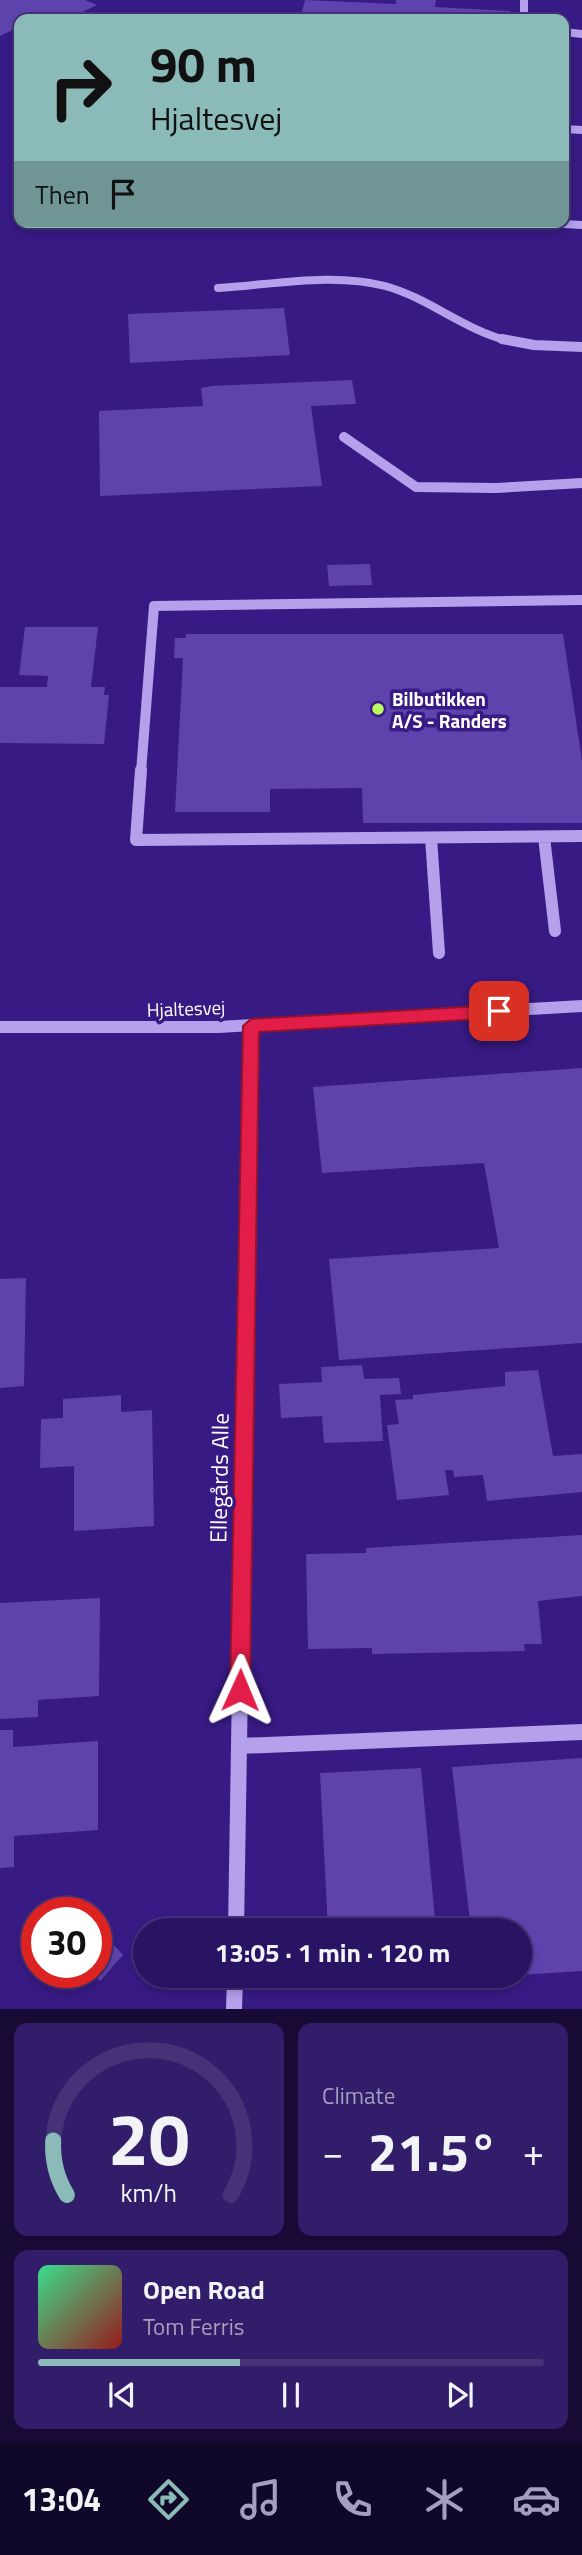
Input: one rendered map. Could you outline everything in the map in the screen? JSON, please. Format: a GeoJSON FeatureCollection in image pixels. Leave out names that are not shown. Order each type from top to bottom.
{"type":"FeatureCollection","features":[{"type":"Feature","properties":{"kind":"street"},"geometry":{"type":"LineString","coordinates":[[218,288],[338,283],[382,285],[422,300],[485,334],[529,346],[582,347]]}},
{"type":"Feature","properties":{"kind":"street"},"geometry":{"type":"LineString","coordinates":[[344,437],[416,487],[496,488],[582,483]]}},
{"type":"Feature","properties":{"kind":"street"},"geometry":{"type":"LineString","coordinates":[[582,600],[154,606],[136,840],[582,836]]}},
{"type":"Feature","properties":{"kind":"street"},"geometry":{"type":"LineString","coordinates":[[544,836],[555,931]]}},
{"type":"Feature","properties":{"kind":"street"},"geometry":{"type":"LineString","coordinates":[[431,838],[439,953]]}},
{"type":"Feature","properties":{"kind":"street","name":"Hjaltesvej"},"geometry":{"type":"LineString","coordinates":[[0,1027],[81,1031],[251,1026],[582,1006]]}},
{"type":"Feature","properties":{"kind":"street","name":"Ellegårds Alle"},"geometry":{"type":"LineString","coordinates":[[236,1918],[251,1026]]}},
{"type":"Feature","properties":{"kind":"street"},"geometry":{"type":"LineString","coordinates":[[234,2009],[235,1988]]}},
{"type":"Feature","properties":{"kind":"lane"},"geometry":{"type":"LineString","coordinates":[[239,1746],[582,1732]]}},
{"type":"Feature","properties":{"kind":"building"},"geometry":{"type":"Polygon","coordinates":[[[0,0],[85,0],[97,5],[78,14],[14,14],[14,29],[0,36],[0,0]]]}},
{"type":"Feature","properties":{"kind":"building"},"geometry":{"type":"Polygon","coordinates":[[[305,0],[396,4],[396,0],[436,0],[435,7],[510,11],[510,14],[301,14],[305,0]]]}},
{"type":"Feature","properties":{"kind":"building"},"geometry":{"type":"Polygon","coordinates":[[[284,308],[290,355],[130,363],[128,314],[284,308]]]}},
{"type":"Feature","properties":{"kind":"building"},"geometry":{"type":"Polygon","coordinates":[[[352,380],[356,404],[311,406],[322,486],[100,496],[99,411],[203,406],[201,388],[212,386],[352,380]]]}},
{"type":"Feature","properties":{"kind":"building"},"geometry":{"type":"Polygon","coordinates":[[[370,564],[372,585],[329,586],[327,565],[370,564]]]}},
{"type":"Feature","properties":{"kind":"building"},"geometry":{"type":"Polygon","coordinates":[[[25,627],[98,627],[91,687],[105,687],[104,695],[109,695],[104,744],[0,743],[0,687],[47,687],[48,676],[19,675],[25,627]]]}},
{"type":"Feature","properties":{"kind":"building","name":"Bilbutikken A/S - Randers"},"geometry":{"type":"Polygon","coordinates":[[[186,634],[563,634],[582,761],[582,823],[363,823],[362,788],[270,789],[270,812],[175,812],[183,658],[174,658],[175,638],[186,638],[186,634]]]}},
{"type":"Feature","properties":{"kind":"building"},"geometry":{"type":"Polygon","coordinates":[[[582,1068],[582,1343],[339,1360],[329,1259],[499,1248],[484,1163],[322,1173],[313,1087],[582,1068]]]}},
{"type":"Feature","properties":{"kind":"building"},"geometry":{"type":"Polygon","coordinates":[[[26,1278],[24,1386],[0,1388],[0,1279],[26,1278]]]}},
{"type":"Feature","properties":{"kind":"building"},"geometry":{"type":"Polygon","coordinates":[[[362,1365],[364,1379],[399,1378],[401,1394],[380,1395],[383,1441],[324,1443],[322,1416],[281,1418],[279,1384],[322,1382],[321,1367],[362,1365]]]}},
{"type":"Feature","properties":{"kind":"building"},"geometry":{"type":"Polygon","coordinates":[[[538,1370],[553,1456],[582,1454],[582,1492],[487,1501],[483,1475],[454,1477],[453,1470],[445,1470],[449,1495],[397,1500],[387,1425],[399,1424],[395,1400],[413,1399],[413,1395],[505,1386],[505,1372],[538,1370]]]}},
{"type":"Feature","properties":{"kind":"building"},"geometry":{"type":"Polygon","coordinates":[[[121,1395],[121,1412],[152,1410],[154,1526],[74,1531],[74,1466],[40,1468],[41,1419],[63,1418],[63,1399],[121,1395]]]}},
{"type":"Feature","properties":{"kind":"building"},"geometry":{"type":"Polygon","coordinates":[[[582,1535],[582,1596],[538,1601],[542,1644],[524,1644],[525,1651],[372,1654],[372,1648],[308,1649],[306,1554],[366,1553],[366,1548],[582,1535]]]}},
{"type":"Feature","properties":{"kind":"building"},"geometry":{"type":"Polygon","coordinates":[[[100,1598],[99,1696],[38,1700],[38,1717],[0,1719],[0,1603],[100,1598]]]}},
{"type":"Feature","properties":{"kind":"building"},"geometry":{"type":"Polygon","coordinates":[[[0,1730],[13,1730],[13,1747],[98,1741],[98,1830],[14,1836],[14,1867],[0,1868],[0,1730]]]}},
{"type":"Feature","properties":{"kind":"building"},"geometry":{"type":"Polygon","coordinates":[[[582,1758],[582,1971],[532,1974],[532,1918],[470,1918],[452,1767],[582,1758]]]}},
{"type":"Feature","properties":{"kind":"building"},"geometry":{"type":"Polygon","coordinates":[[[421,1768],[435,1918],[327,1918],[320,1773],[421,1768]]]}},
{"type":"Feature","properties":{"kind":"building"},"geometry":{"type":"Polygon","coordinates":[[[112,1943],[123,1955],[112,1967],[112,1943]]]}},
{"type":"Feature","properties":{"kind":"place","name":"Bilbutikken A/S - Randers"},"geometry":{"type":"Point","coordinates":[378,709]}},
{"type":"Feature","properties":{"kind":"route"},"geometry":{"type":"LineString","coordinates":[[240,1690],[251,1026],[499,1011]]}}]}
